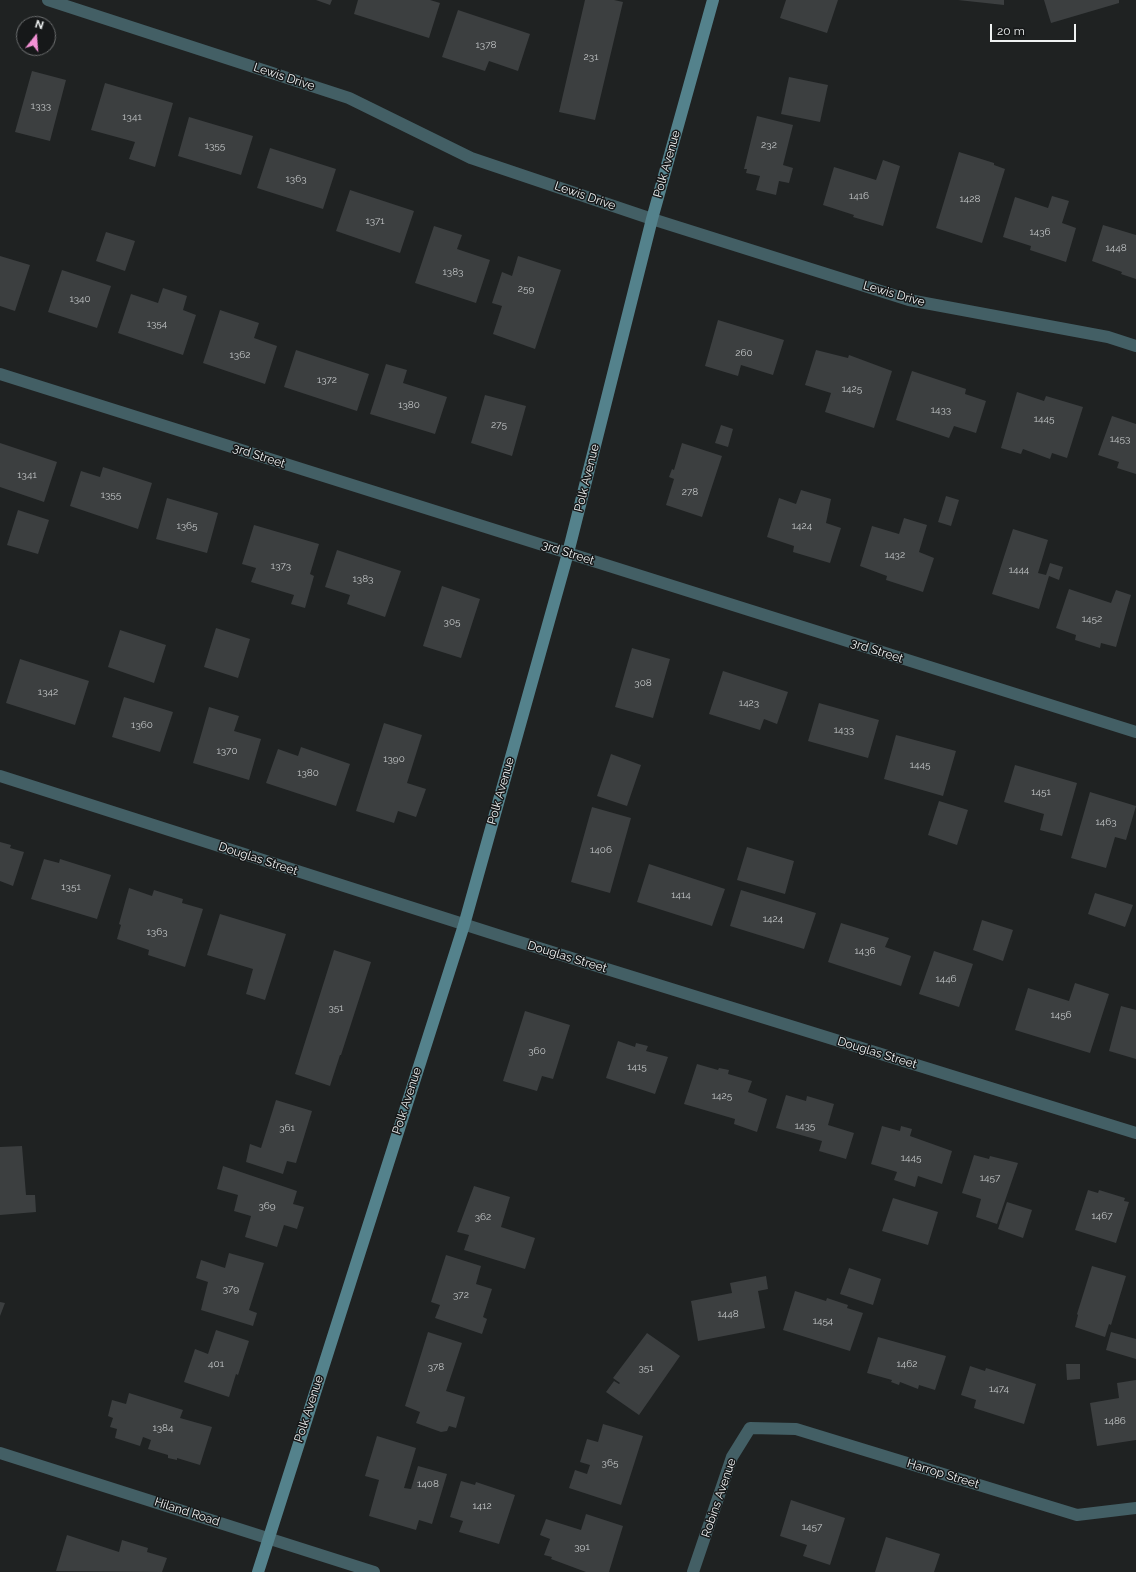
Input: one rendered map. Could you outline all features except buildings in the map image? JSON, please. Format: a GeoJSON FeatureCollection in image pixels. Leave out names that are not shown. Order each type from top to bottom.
{"type":"FeatureCollection","features":[{"type":"Feature","properties":{"kind":"street","name":"Lewis Drive"},"geometry":{"type":"LineString","coordinates":[[48,0],[349,98],[471,158],[652,219],[909,300],[1108,337],[1136,346]]}},
{"type":"Feature","properties":{"kind":"street","name":"Polk Avenue"},"geometry":{"type":"LineString","coordinates":[[258,1572],[464,924],[568,553],[652,219],[713,0]]}},
{"type":"Feature","properties":{"kind":"street","name":"3rd Street"},"geometry":{"type":"LineString","coordinates":[[0,374],[1136,732]]}},
{"type":"Feature","properties":{"kind":"street","name":"Douglas Street"},"geometry":{"type":"LineString","coordinates":[[0,776],[464,924],[1136,1133]]}},
{"type":"Feature","properties":{"kind":"street","name":"Harrop Street"},"geometry":{"type":"LineString","coordinates":[[750,1428],[796,1429],[1077,1515],[1136,1508]]}},
{"type":"Feature","properties":{"kind":"street","name":"Robins Avenue"},"geometry":{"type":"LineString","coordinates":[[693,1572],[732,1457],[750,1428]]}},
{"type":"Feature","properties":{"kind":"street","name":"Hiland Road"},"geometry":{"type":"LineString","coordinates":[[0,1452],[374,1572]]}}]}
